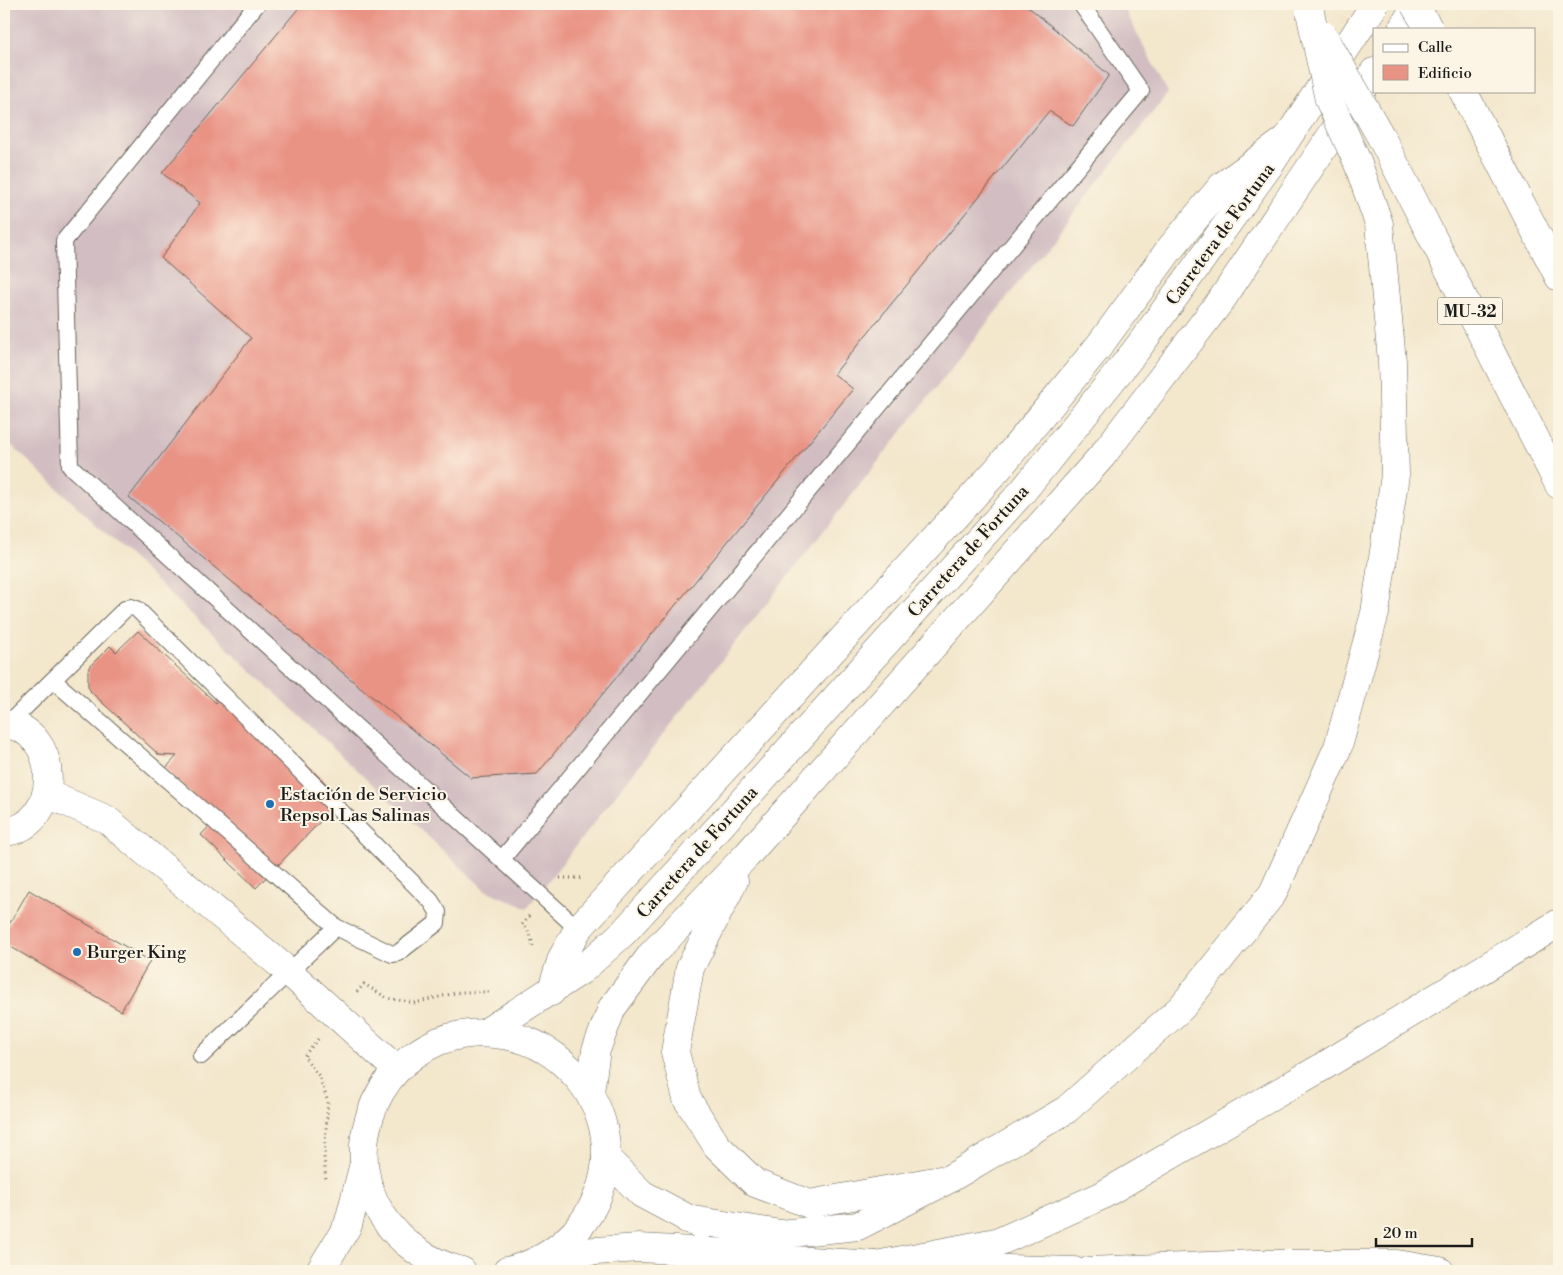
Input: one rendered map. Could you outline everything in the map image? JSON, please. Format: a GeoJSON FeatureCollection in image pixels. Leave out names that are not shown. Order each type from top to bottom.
{"type":"FeatureCollection","features":[{"type":"Feature","properties":{"kind":"main road","name":"Carretera de Fortuna"},"geometry":{"type":"LineString","coordinates":[[488,1032],[582,970],[624,932],[1023,491],[1137,349],[1287,138],[1374,4]]}},
{"type":"Feature","properties":{"kind":"main road"},"geometry":{"type":"LineString","coordinates":[[1403,28],[1416,4]]}},
{"type":"Feature","properties":{"kind":"main road"},"geometry":{"type":"LineString","coordinates":[[1416,4],[1428,28]]}},
{"type":"Feature","properties":{"kind":"main road"},"geometry":{"type":"LineString","coordinates":[[687,1219],[780,1234],[858,1226],[949,1179],[1066,1110],[1181,1008],[1273,892],[1338,747],[1375,613],[1395,475],[1392,361],[1379,224],[1357,161],[1329,100],[1307,8]]}},
{"type":"Feature","properties":{"kind":"main road","name":"MU-32"},"geometry":{"type":"LineString","coordinates":[[1307,8],[1381,137],[1559,484]]}},
{"type":"Feature","properties":{"kind":"main road","name":"Carretera de Fortuna"},"geometry":{"type":"LineString","coordinates":[[590,1092],[596,1050],[612,1008],[652,954],[747,855],[1102,456],[1222,299],[1373,74]]}},
{"type":"Feature","properties":{"kind":"main road"},"geometry":{"type":"LineString","coordinates":[[1464,92],[1559,277]]}},
{"type":"Feature","properties":{"kind":"main road"},"geometry":{"type":"LineString","coordinates":[[551,992],[562,958],[578,929],[997,470],[1098,346],[1169,250],[1222,186],[1287,138]]}},
{"type":"Feature","properties":{"kind":"main road"},"geometry":{"type":"LineString","coordinates":[[4,832],[26,824],[39,810],[47,794],[50,777],[46,759],[38,743],[24,731],[6,724]]}},
{"type":"Feature","properties":{"kind":"main road"},"geometry":{"type":"LineString","coordinates":[[47,794],[106,819],[288,972],[396,1069]]}},
{"type":"Feature","properties":{"kind":"main road"},"geometry":{"type":"LineString","coordinates":[[747,855],[690,968],[675,1052],[688,1100],[717,1146],[755,1183],[809,1204],[949,1179]]}},
{"type":"Feature","properties":{"kind":"main road"},"geometry":{"type":"LineString","coordinates":[[876,1265],[1001,1241],[1101,1196],[1324,1066],[1559,923]]}},
{"type":"Feature","properties":{"kind":"main road"},"geometry":{"type":"LineString","coordinates":[[320,1271],[348,1225],[364,1166],[365,1131],[376,1098],[396,1069],[423,1048],[454,1035],[488,1032],[528,1039],[564,1061],[590,1092],[603,1124],[606,1158],[602,1186],[591,1212],[574,1235],[552,1254],[527,1267],[507,1271]]}},
{"type":"Feature","properties":{"kind":"main road"},"geometry":{"type":"LineString","coordinates":[[606,1158],[642,1194],[687,1219],[765,1255]]}},
{"type":"Feature","properties":{"kind":"main road"},"geometry":{"type":"LineString","coordinates":[[364,1166],[372,1198],[389,1228],[413,1251],[446,1270]]}},
{"type":"Feature","properties":{"kind":"main road"},"geometry":{"type":"LineString","coordinates":[[552,1254],[639,1248],[765,1255],[793,1260],[876,1265],[1074,1271]]}},
{"type":"Feature","properties":{"kind":"main road"},"geometry":{"type":"LineString","coordinates":[[1089,1271],[1255,1264],[1398,1264],[1440,1271]]}},
{"type":"Feature","properties":{"kind":"lane"},"geometry":{"type":"LineString","coordinates":[[257,4],[64,241],[70,466],[578,929]]}},
{"type":"Feature","properties":{"kind":"lane"},"geometry":{"type":"LineString","coordinates":[[502,859],[1140,91],[1081,4]]}},
{"type":"Feature","properties":{"kind":"lane"},"geometry":{"type":"LineString","coordinates":[[6,724],[125,609],[132,607],[137,609],[431,901],[438,912],[437,923],[398,953],[385,952],[336,927],[53,680]]}},
{"type":"Feature","properties":{"kind":"lane"},"geometry":{"type":"LineString","coordinates":[[201,1056],[336,927]]}},
{"type":"Feature","properties":{"kind":"path"},"geometry":{"type":"LineString","coordinates":[[532,953],[534,944],[530,933],[522,926],[561,877],[590,878]]}},
{"type":"Feature","properties":{"kind":"path"},"geometry":{"type":"LineString","coordinates":[[327,1187],[324,1157],[328,1102],[319,1076],[304,1056],[364,984],[387,998],[415,1002],[459,992],[498,990]]}},
{"type":"Feature","properties":{"kind":"shaded area"},"geometry":{"type":"Polygon","coordinates":[[[4,4],[1122,4],[1168,93],[527,908],[485,890],[4,438],[4,4]]]}},
{"type":"Feature","properties":{"kind":"building"},"geometry":{"type":"Polygon","coordinates":[[[302,4],[1025,4],[1109,75],[1073,126],[1049,111],[834,374],[853,389],[537,774],[471,778],[129,497],[251,338],[161,258],[200,203],[162,173],[302,4]]]}},
{"type":"Feature","properties":{"kind":"building"},"geometry":{"type":"Polygon","coordinates":[[[138,631],[216,703],[224,695],[234,696],[342,799],[256,888],[201,835],[217,818],[165,769],[177,756],[159,755],[91,692],[88,686],[88,670],[93,663],[110,646],[116,652],[138,631]]]}},
{"type":"Feature","properties":{"kind":"building","name":"Burger King"},"geometry":{"type":"Polygon","coordinates":[[[29,890],[150,961],[121,1011],[4,943],[4,933],[29,890]]]}},
{"type":"Feature","properties":{"kind":"place","name":"Estación de Servicio Repsol Las Salinas"},"geometry":{"type":"Point","coordinates":[270,804]}},
{"type":"Feature","properties":{"kind":"place","name":"Burger King"},"geometry":{"type":"Point","coordinates":[77,952]}}]}
